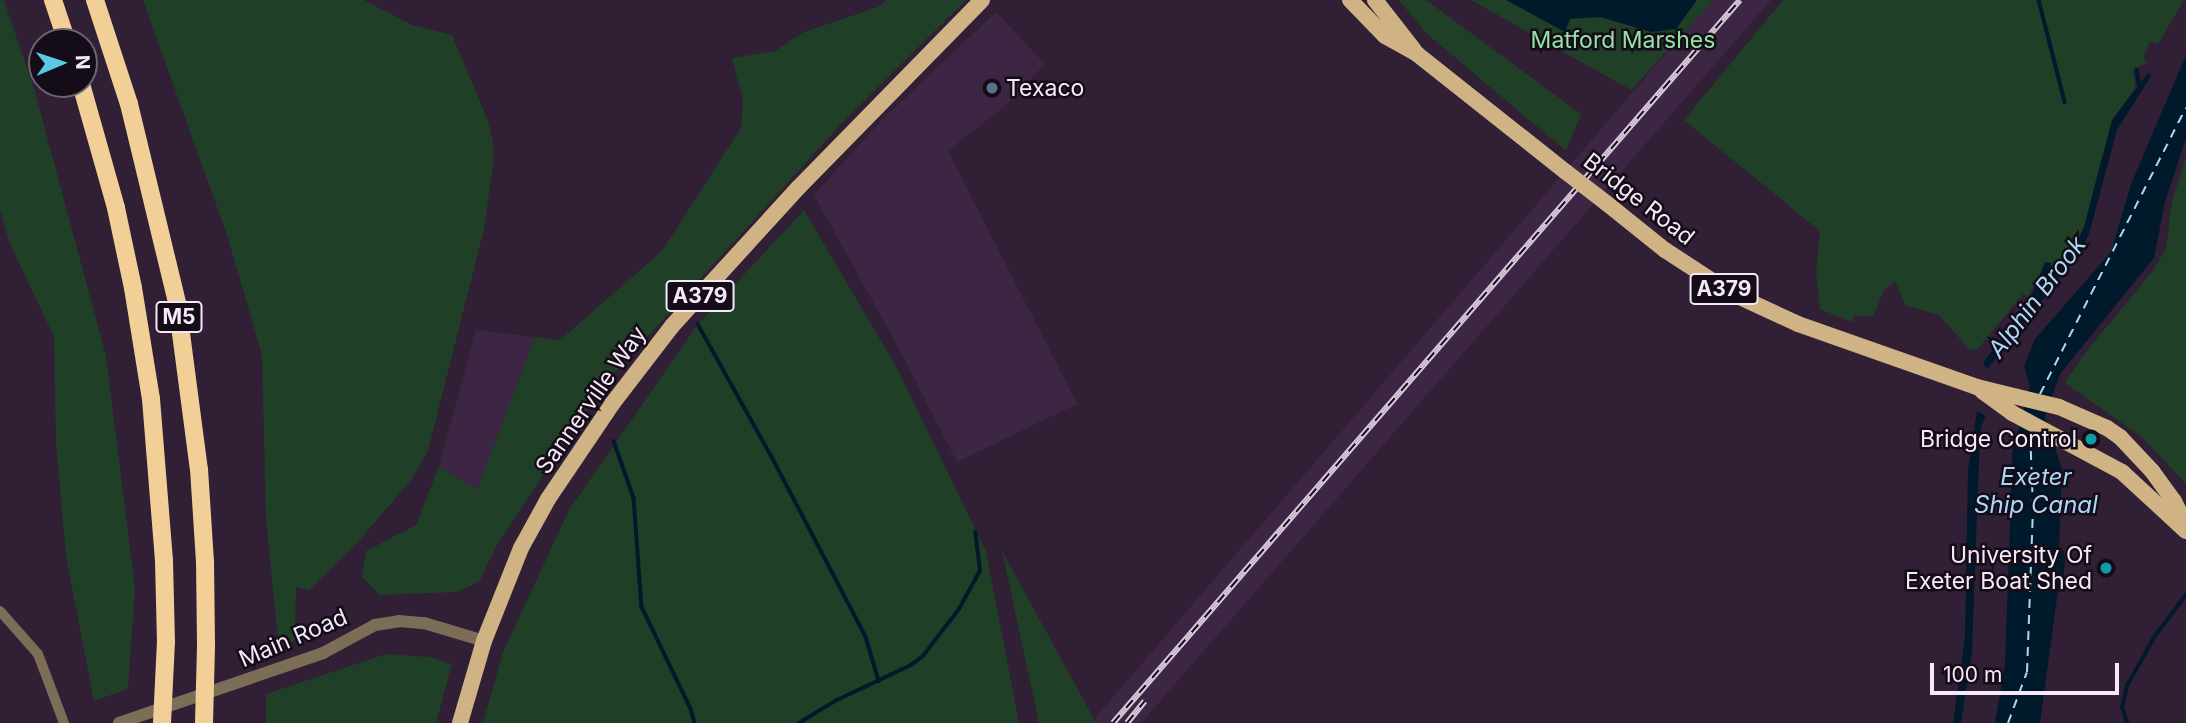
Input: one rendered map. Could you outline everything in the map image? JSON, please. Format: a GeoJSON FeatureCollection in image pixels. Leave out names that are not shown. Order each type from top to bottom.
{"type":"FeatureCollection","features":[{"type":"Feature","properties":{"kind":"highway"},"geometry":{"type":"LineString","coordinates":[[53,0],[62,28]]}},
{"type":"Feature","properties":{"kind":"highway","name":"M5"},"geometry":{"type":"LineString","coordinates":[[95,0],[130,104],[177,303],[199,469],[205,562],[204,723]]}},
{"type":"Feature","properties":{"kind":"highway","name":"M5"},"geometry":{"type":"LineString","coordinates":[[86,98],[118,221],[150,400],[164,561],[166,642],[162,723]]}},
{"type":"Feature","properties":{"kind":"main road","name":"Sannerville Way"},"geometry":{"type":"LineString","coordinates":[[460,723],[484,641],[521,548],[548,499],[612,404],[665,336],[798,188],[982,0]]}},
{"type":"Feature","properties":{"kind":"main road","name":"Bridge Road"},"geometry":{"type":"LineString","coordinates":[[1350,0],[1385,36],[1417,54],[1664,250],[1731,293],[1798,324],[1921,365],[1977,387],[2059,407],[2120,436],[2164,486],[2186,528]]}},
{"type":"Feature","properties":{"kind":"main road","name":"A379"},"geometry":{"type":"LineString","coordinates":[[1375,0],[1417,54]]}},
{"type":"Feature","properties":{"kind":"main road","name":"Bridge Road"},"geometry":{"type":"LineString","coordinates":[[1977,387],[2020,417],[2122,472],[2186,528]]}},
{"type":"Feature","properties":{"kind":"street"},"geometry":{"type":"LineString","coordinates":[[0,611],[38,654],[64,723]]}},
{"type":"Feature","properties":{"kind":"street","name":"Main Road"},"geometry":{"type":"LineString","coordinates":[[119,723],[323,653],[375,625],[399,621],[424,623],[484,641]]}},
{"type":"Feature","properties":{"kind":"shaded area"},"geometry":{"type":"Polygon","coordinates":[[[1712,0],[1771,0],[1141,723],[1091,723],[1712,0]]]}},
{"type":"Feature","properties":{"kind":"shaded area"},"geometry":{"type":"Polygon","coordinates":[[[996,12],[1045,64],[1006,105],[948,151],[1077,404],[957,462],[904,358],[814,195],[882,120],[996,12]]]}},
{"type":"Feature","properties":{"kind":"shaded area"},"geometry":{"type":"Polygon","coordinates":[[[476,330],[535,337],[477,491],[439,466],[476,330]]]}},
{"type":"Feature","properties":{"kind":"green space"},"geometry":{"type":"Polygon","coordinates":[[[0,0],[4,0],[28,71],[28,98],[37,98],[106,356],[135,588],[128,689],[94,701],[66,556],[56,442],[54,337],[10,244],[0,210],[0,0]]]}},
{"type":"Feature","properties":{"kind":"green space"},"geometry":{"type":"Polygon","coordinates":[[[143,0],[364,0],[412,25],[452,35],[488,121],[493,142],[493,165],[484,229],[428,451],[412,479],[357,543],[309,590],[296,587],[295,640],[279,649],[266,517],[262,355],[227,235],[143,0]]]}},
{"type":"Feature","properties":{"kind":"green space"},"geometry":{"type":"Polygon","coordinates":[[[887,0],[966,0],[841,124],[600,389],[497,545],[479,582],[457,592],[380,595],[362,577],[366,551],[416,525],[439,466],[477,490],[535,337],[560,340],[662,251],[741,128],[743,100],[732,58],[775,51],[804,32],[878,7],[887,0]]]}},
{"type":"Feature","properties":{"kind":"green space"},"geometry":{"type":"Polygon","coordinates":[[[1399,0],[1426,0],[1581,114],[1566,151],[1426,33],[1399,0]]]}},
{"type":"Feature","properties":{"kind":"green space","name":"Matford Marshes"},"geometry":{"type":"Polygon","coordinates":[[[1471,0],[1714,0],[1631,90],[1471,0]]]}},
{"type":"Feature","properties":{"kind":"green space"},"geometry":{"type":"Polygon","coordinates":[[[1783,0],[2184,0],[2158,44],[2150,41],[2143,59],[2148,62],[2133,70],[2135,88],[2112,120],[2084,227],[2076,245],[2047,280],[2037,278],[2028,297],[2023,294],[1977,350],[1969,349],[1939,315],[1905,305],[1895,281],[1884,290],[1873,317],[1854,315],[1852,322],[1820,309],[1816,271],[1820,231],[1684,120],[1783,0]]]}},
{"type":"Feature","properties":{"kind":"green space"},"geometry":{"type":"Polygon","coordinates":[[[2186,157],[2186,484],[2143,438],[2065,383],[2082,357],[2152,272],[2166,249],[2172,201],[2186,157]]]}},
{"type":"Feature","properties":{"kind":"green space"},"geometry":{"type":"Polygon","coordinates":[[[804,210],[897,368],[986,551],[1019,723],[483,723],[503,652],[569,510],[698,324],[804,210]]]}},
{"type":"Feature","properties":{"kind":"green space"},"geometry":{"type":"Polygon","coordinates":[[[1002,551],[1094,719],[1091,723],[1039,723],[1002,551]]]}},
{"type":"Feature","properties":{"kind":"green space"},"geometry":{"type":"Polygon","coordinates":[[[386,654],[429,657],[452,664],[436,723],[266,723],[266,694],[386,654]]]}},
{"type":"Feature","properties":{"kind":"water"},"geometry":{"type":"Polygon","coordinates":[[[1506,0],[1697,0],[1676,29],[1651,32],[1600,17],[1570,19],[1565,32],[1506,0]]]}},
{"type":"Feature","properties":{"kind":"water","name":"Exeter Ship Canal"},"geometry":{"type":"Polygon","coordinates":[[[2186,55],[2186,138],[2165,202],[2154,258],[2060,374],[2045,416],[2062,469],[2059,550],[2064,551],[2065,559],[2063,582],[2057,581],[2058,559],[2055,582],[2059,583],[2040,723],[1995,723],[2005,664],[2013,436],[2018,432],[2030,386],[2024,366],[2035,339],[2111,252],[2131,184],[2186,55]]]}},
{"type":"Feature","properties":{"kind":"water","name":"Alphin Brook"},"geometry":{"type":"Polygon","coordinates":[[[2148,73],[2151,76],[2117,130],[2089,234],[2080,253],[1988,368],[1983,365],[1986,358],[2025,311],[2045,262],[2051,263],[2048,278],[2076,245],[2084,227],[2112,120],[2148,73]]]}},
{"type":"Feature","properties":{"kind":"water"},"geometry":{"type":"Polygon","coordinates":[[[1977,411],[1986,416],[1981,427],[1979,460],[1972,651],[1961,723],[1953,723],[1965,637],[1968,470],[1977,411]]]}},
{"type":"Feature","properties":{"kind":"waterway"},"geometry":{"type":"LineString","coordinates":[[2039,0],[2065,102]]}},
{"type":"Feature","properties":{"kind":"waterway"},"geometry":{"type":"LineString","coordinates":[[2137,70],[2140,88]]}},
{"type":"Feature","properties":{"kind":"waterway"},"geometry":{"type":"LineString","coordinates":[[698,324],[771,455],[866,637],[879,681]]}},
{"type":"Feature","properties":{"kind":"waterway"},"geometry":{"type":"LineString","coordinates":[[614,441],[634,498],[642,607],[691,709],[695,723]]}},
{"type":"Feature","properties":{"kind":"waterway"},"geometry":{"type":"LineString","coordinates":[[799,723],[837,700],[911,665],[923,656],[959,609],[980,571],[975,532]]}},
{"type":"Feature","properties":{"kind":"waterway"},"geometry":{"type":"LineString","coordinates":[[2127,723],[2122,708],[2127,686],[2155,636],[2186,595]]}},
{"type":"Feature","properties":{"kind":"ferry route"},"geometry":{"type":"LineString","coordinates":[[2040,394],[2186,108]]}},
{"type":"Feature","properties":{"kind":"ferry route"},"geometry":{"type":"LineString","coordinates":[[2008,723],[2027,672],[2033,508],[2030,429]]}},
{"type":"Feature","properties":{"kind":"railway"},"geometry":{"type":"LineString","coordinates":[[1113,723],[1740,0]]}},
{"type":"Feature","properties":{"kind":"railway"},"geometry":{"type":"LineString","coordinates":[[1127,723],[1145,701]]}},
{"type":"Feature","properties":{"kind":"place","name":"Texaco"},"geometry":{"type":"Point","coordinates":[992,88]}},
{"type":"Feature","properties":{"kind":"place","name":"Bridge Control"},"geometry":{"type":"Point","coordinates":[2091,439]}},
{"type":"Feature","properties":{"kind":"place","name":"University Of Exeter Boat Shed"},"geometry":{"type":"Point","coordinates":[2106,568]}}]}
